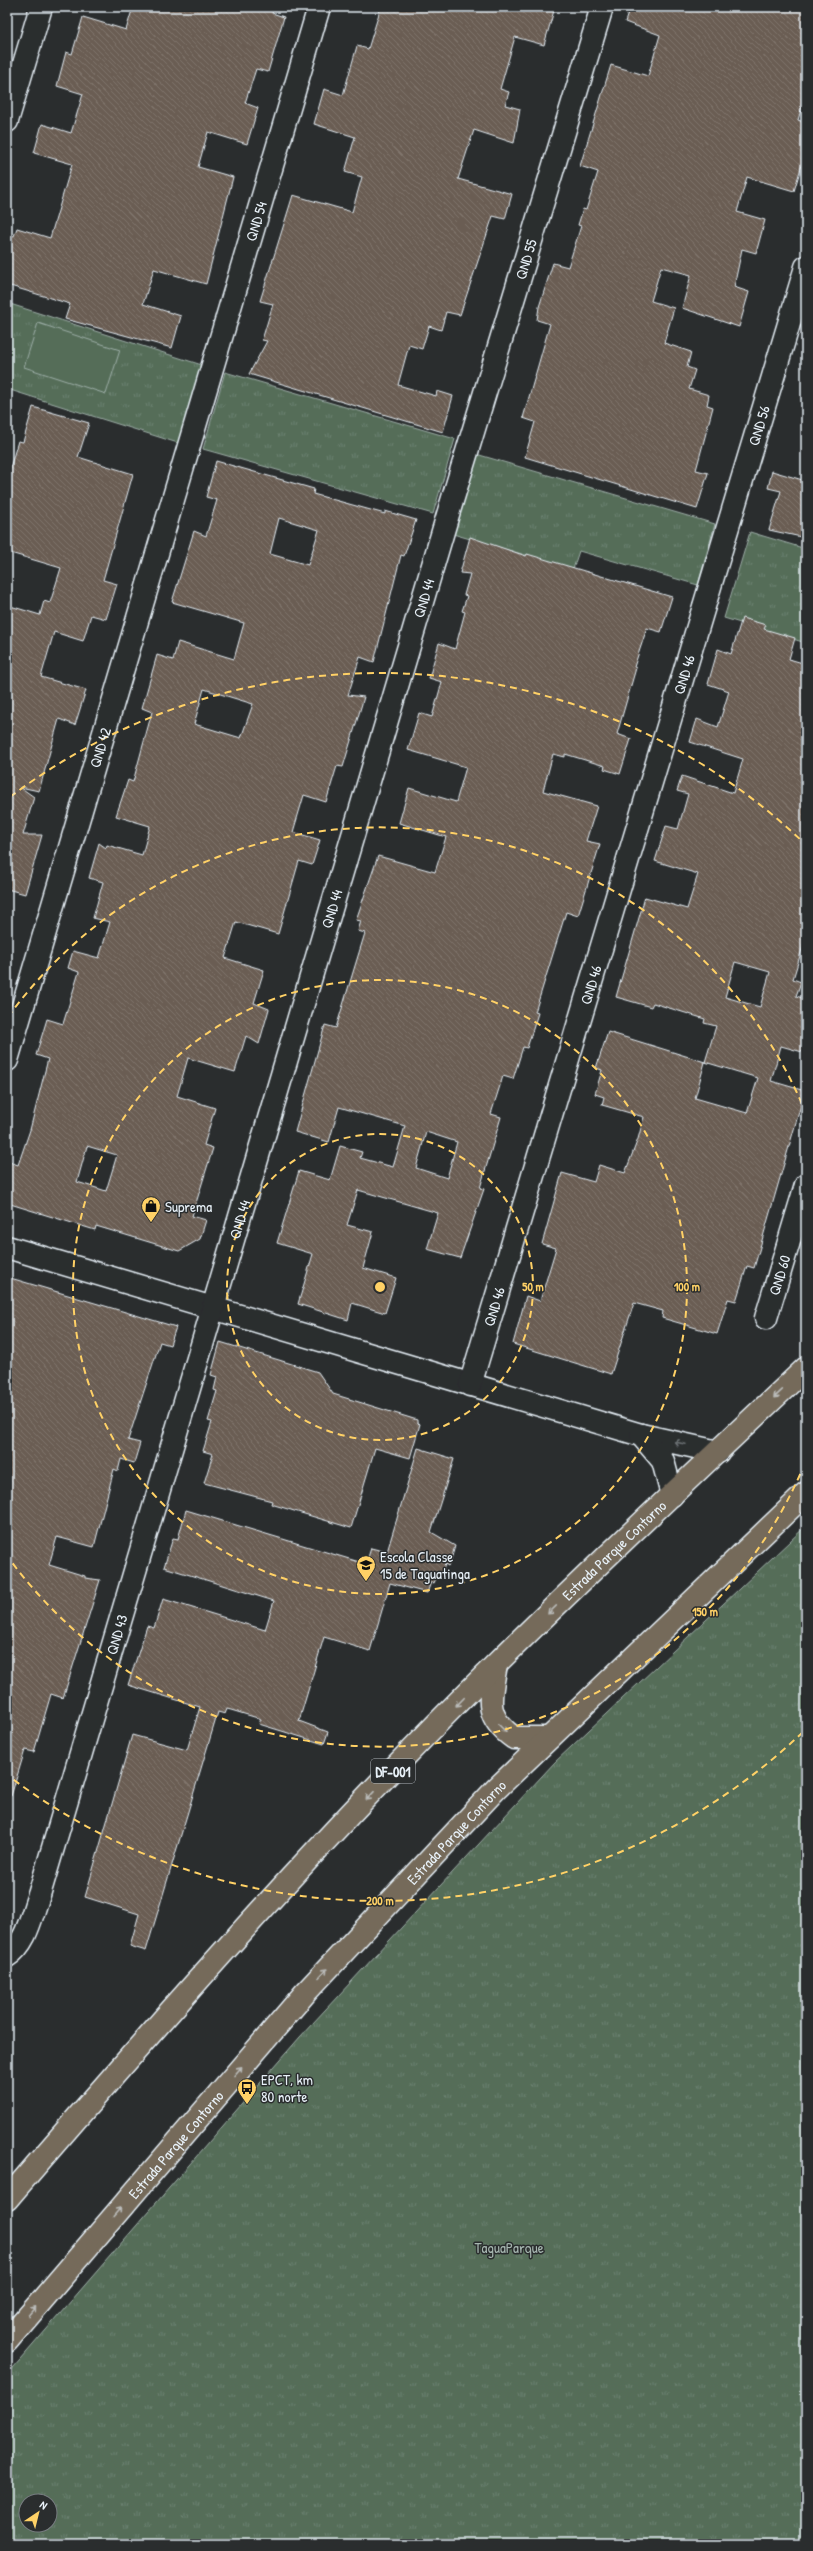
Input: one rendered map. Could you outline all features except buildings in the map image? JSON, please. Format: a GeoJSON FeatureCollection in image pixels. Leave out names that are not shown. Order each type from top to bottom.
{"type":"FeatureCollection","features":[{"type":"Feature","properties":{"kind":"highway","name":"Estrada Parque Contorno"},"geometry":{"type":"LineString","coordinates":[[7,2199],[188,1990],[496,1665],[806,1368]]}},
{"type":"Feature","properties":{"kind":"highway","name":"Estrada Parque Contorno"},"geometry":{"type":"LineString","coordinates":[[7,2340],[306,1992],[496,1789],[806,1493]]}},
{"type":"Feature","properties":{"kind":"highway"},"geometry":{"type":"LineString","coordinates":[[496,1665],[490,1704],[498,1724],[514,1738],[549,1738]]}},
{"type":"Feature","properties":{"kind":"street"},"geometry":{"type":"LineString","coordinates":[[7,121],[41,7]]}},
{"type":"Feature","properties":{"kind":"street","name":"QND 54"},"geometry":{"type":"LineString","coordinates":[[192,435],[319,7]]}},
{"type":"Feature","properties":{"kind":"street","name":"QND 55"},"geometry":{"type":"LineString","coordinates":[[449,511],[602,7]]}},
{"type":"Feature","properties":{"kind":"street","name":"QND 56"},"geometry":{"type":"LineString","coordinates":[[712,584],[806,267]]}},
{"type":"Feature","properties":{"kind":"street","name":"QND 42"},"geometry":{"type":"LineString","coordinates":[[7,1060],[192,435]]}},
{"type":"Feature","properties":{"kind":"street","name":"QND 44"},"geometry":{"type":"LineString","coordinates":[[213,1307],[449,511]]}},
{"type":"Feature","properties":{"kind":"street","name":"QND 46"},"geometry":{"type":"LineString","coordinates":[[470,1385],[712,584]]}},
{"type":"Feature","properties":{"kind":"street","name":"QND 60"},"geometry":{"type":"LineString","coordinates":[[766,1318],[806,1185]]}},
{"type":"Feature","properties":{"kind":"street"},"geometry":{"type":"LineString","coordinates":[[7,1247],[640,1435],[718,1452]]}},
{"type":"Feature","properties":{"kind":"street","name":"QND 43"},"geometry":{"type":"LineString","coordinates":[[7,1956],[16,1949],[22,1940],[39,1895],[213,1307]]}},
{"type":"Feature","properties":{"kind":"street"},"geometry":{"type":"LineString","coordinates":[[640,1435],[663,1461],[672,1495]]}},
{"type":"Feature","properties":{"kind":"green space"},"geometry":{"type":"Polygon","coordinates":[[[7,303],[205,366],[181,444],[7,389],[7,303]]]}},
{"type":"Feature","properties":{"kind":"green space"},"geometry":{"type":"Polygon","coordinates":[[[38,323],[120,350],[106,394],[24,367],[38,323]]]}},
{"type":"Feature","properties":{"kind":"green space"},"geometry":{"type":"Polygon","coordinates":[[[225,372],[455,439],[433,514],[203,449],[225,372]]]}},
{"type":"Feature","properties":{"kind":"green space"},"geometry":{"type":"Polygon","coordinates":[[[476,454],[715,524],[698,585],[579,551],[573,569],[453,534],[476,454]]]}},
{"type":"Feature","properties":{"kind":"green space"},"geometry":{"type":"Polygon","coordinates":[[[750,532],[806,549],[806,643],[724,618],[750,532]]]}},
{"type":"Feature","properties":{"kind":"green space","name":"TaguaParque"},"geometry":{"type":"Polygon","coordinates":[[[806,1526],[806,2544],[7,2544],[7,2375],[300,2037],[555,1762],[806,1526]]]}},
{"type":"Feature","properties":{"kind":"place","name":"Suprema"},"geometry":{"type":"Point","coordinates":[151,1223]}},
{"type":"Feature","properties":{"kind":"place","name":"Escola Classe 15 de Taguatinga"},"geometry":{"type":"Point","coordinates":[366,1582]}},
{"type":"Feature","properties":{"kind":"place","name":"EPCT, km 80 norte"},"geometry":{"type":"Point","coordinates":[247,2105]}}]}
